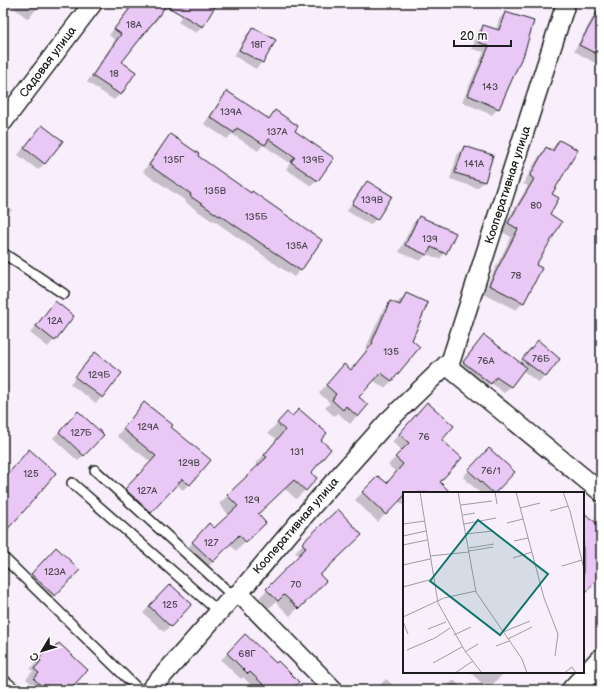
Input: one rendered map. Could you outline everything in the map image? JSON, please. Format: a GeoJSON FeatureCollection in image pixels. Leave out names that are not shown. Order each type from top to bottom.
{"type":"FeatureCollection","features":[{"type":"Feature","properties":{"kind":"street","name":"Садовая улица"},"geometry":{"type":"LineString","coordinates":[[3,122],[93,3]]}},
{"type":"Feature","properties":{"kind":"street","name":"Кооперативная улица"},"geometry":{"type":"LineString","coordinates":[[150,690],[388,421],[451,360],[566,3]]}},
{"type":"Feature","properties":{"kind":"street"},"geometry":{"type":"LineString","coordinates":[[446,365],[601,492]]}},
{"type":"Feature","properties":{"kind":"street"},"geometry":{"type":"LineString","coordinates":[[236,594],[334,690]]}},
{"type":"Feature","properties":{"kind":"street"},"geometry":{"type":"LineString","coordinates":[[578,688],[601,660]]}},
{"type":"Feature","properties":{"kind":"lane"},"geometry":{"type":"LineString","coordinates":[[3,253],[64,294]]}},
{"type":"Feature","properties":{"kind":"lane"},"geometry":{"type":"LineString","coordinates":[[95,470],[236,594]]}},
{"type":"Feature","properties":{"kind":"lane"},"geometry":{"type":"LineString","coordinates":[[72,483],[219,612]]}},
{"type":"Feature","properties":{"kind":"lane"},"geometry":{"type":"LineString","coordinates":[[3,557],[140,690]]}},
{"type":"Feature","properties":{"kind":"lane"},"geometry":{"type":"LineString","coordinates":[[3,678],[16,690]]}},
{"type":"Feature","properties":{"kind":"building"},"geometry":{"type":"Polygon","coordinates":[[[134,3],[217,3],[203,27],[166,6],[122,62],[136,72],[121,95],[92,76],[121,34],[114,29],[134,3]]]}},
{"type":"Feature","properties":{"kind":"building"},"geometry":{"type":"Polygon","coordinates":[[[601,6],[601,56],[579,45],[601,6]]]}},
{"type":"Feature","properties":{"kind":"building"},"geometry":{"type":"Polygon","coordinates":[[[505,12],[534,21],[523,57],[499,109],[468,95],[489,46],[478,42],[483,25],[499,30],[505,12]]]}},
{"type":"Feature","properties":{"kind":"building"},"geometry":{"type":"Polygon","coordinates":[[[253,27],[276,40],[263,63],[239,50],[253,27]]]}},
{"type":"Feature","properties":{"kind":"building"},"geometry":{"type":"Polygon","coordinates":[[[227,91],[269,119],[275,110],[298,126],[295,131],[334,158],[318,181],[291,162],[295,157],[269,139],[265,145],[237,128],[234,133],[210,117],[227,91]]]}},
{"type":"Feature","properties":{"kind":"building"},"geometry":{"type":"Polygon","coordinates":[[[42,125],[63,141],[45,164],[24,148],[42,125]]]}},
{"type":"Feature","properties":{"kind":"building"},"geometry":{"type":"Polygon","coordinates":[[[170,134],[199,154],[198,156],[251,193],[252,191],[322,240],[301,271],[190,196],[191,194],[149,165],[170,134]]]}},
{"type":"Feature","properties":{"kind":"building"},"geometry":{"type":"Polygon","coordinates":[[[559,140],[578,150],[552,194],[559,198],[550,214],[562,222],[536,265],[542,268],[524,303],[489,285],[518,229],[508,223],[534,179],[530,176],[546,147],[553,151],[559,140]]]}},
{"type":"Feature","properties":{"kind":"building"},"geometry":{"type":"Polygon","coordinates":[[[464,146],[493,155],[485,182],[455,173],[464,146]]]}},
{"type":"Feature","properties":{"kind":"building"},"geometry":{"type":"Polygon","coordinates":[[[367,181],[392,196],[377,220],[352,204],[367,181]]]}},
{"type":"Feature","properties":{"kind":"building"},"geometry":{"type":"Polygon","coordinates":[[[419,216],[456,233],[446,254],[431,247],[427,255],[405,245],[419,216]]]}},
{"type":"Feature","properties":{"kind":"building"},"geometry":{"type":"Polygon","coordinates":[[[406,293],[428,303],[412,340],[420,347],[392,381],[381,373],[359,397],[368,405],[358,417],[346,406],[343,410],[332,400],[336,394],[326,385],[344,364],[351,370],[373,343],[372,342],[390,301],[400,305],[406,293]]]}},
{"type":"Feature","properties":{"kind":"building"},"geometry":{"type":"Polygon","coordinates":[[[55,301],[74,316],[55,341],[36,326],[55,301]]]}},
{"type":"Feature","properties":{"kind":"building"},"geometry":{"type":"Polygon","coordinates":[[[484,335],[526,367],[511,387],[496,377],[491,384],[463,362],[484,335]]]}},
{"type":"Feature","properties":{"kind":"building"},"geometry":{"type":"Polygon","coordinates":[[[538,340],[560,359],[546,377],[522,359],[538,340]]]}},
{"type":"Feature","properties":{"kind":"building"},"geometry":{"type":"Polygon","coordinates":[[[95,352],[122,373],[103,398],[75,377],[95,352]]]}},
{"type":"Feature","properties":{"kind":"building"},"geometry":{"type":"Polygon","coordinates":[[[144,402],[173,425],[171,427],[211,460],[190,485],[182,479],[151,513],[125,489],[156,456],[123,429],[144,402]]]}},
{"type":"Feature","properties":{"kind":"building"},"geometry":{"type":"Polygon","coordinates":[[[427,402],[454,426],[442,440],[462,458],[440,482],[450,492],[403,492],[403,497],[386,515],[362,492],[378,476],[387,483],[403,464],[395,457],[409,443],[399,434],[427,402]]]}},
{"type":"Feature","properties":{"kind":"building"},"geometry":{"type":"Polygon","coordinates":[[[299,409],[327,433],[321,440],[331,449],[311,473],[317,478],[306,491],[294,480],[258,514],[266,523],[246,542],[239,535],[213,562],[192,542],[209,523],[214,528],[238,506],[227,495],[267,457],[264,455],[285,430],[277,423],[287,412],[292,416],[299,409]]]}},
{"type":"Feature","properties":{"kind":"building"},"geometry":{"type":"Polygon","coordinates":[[[78,411],[104,435],[84,456],[59,432],[78,411]]]}},
{"type":"Feature","properties":{"kind":"building"},"geometry":{"type":"Polygon","coordinates":[[[489,448],[515,472],[496,492],[492,492],[468,470],[489,448]]]}},
{"type":"Feature","properties":{"kind":"building"},"geometry":{"type":"Polygon","coordinates":[[[29,449],[56,473],[3,534],[3,480],[29,449]]]}},
{"type":"Feature","properties":{"kind":"building"},"geometry":{"type":"Polygon","coordinates":[[[338,509],[362,535],[320,575],[326,581],[299,609],[284,595],[278,601],[266,589],[306,548],[302,543],[338,509]]]}},
{"type":"Feature","properties":{"kind":"building"},"geometry":{"type":"Polygon","coordinates":[[[584,513],[601,527],[601,574],[584,595],[584,513]]]}},
{"type":"Feature","properties":{"kind":"building"},"geometry":{"type":"Polygon","coordinates":[[[56,547],[80,570],[55,596],[31,574],[56,547]]]}},
{"type":"Feature","properties":{"kind":"building"},"geometry":{"type":"Polygon","coordinates":[[[170,584],[192,604],[171,627],[149,606],[170,584]]]}},
{"type":"Feature","properties":{"kind":"building"},"geometry":{"type":"Polygon","coordinates":[[[245,634],[276,663],[278,661],[299,682],[291,690],[269,690],[250,672],[248,674],[227,653],[245,634]]]}},
{"type":"Feature","properties":{"kind":"building"},"geometry":{"type":"Polygon","coordinates":[[[59,643],[88,670],[69,690],[46,690],[34,679],[39,673],[34,669],[41,661],[39,659],[51,646],[53,649],[59,643]]]}}]}
